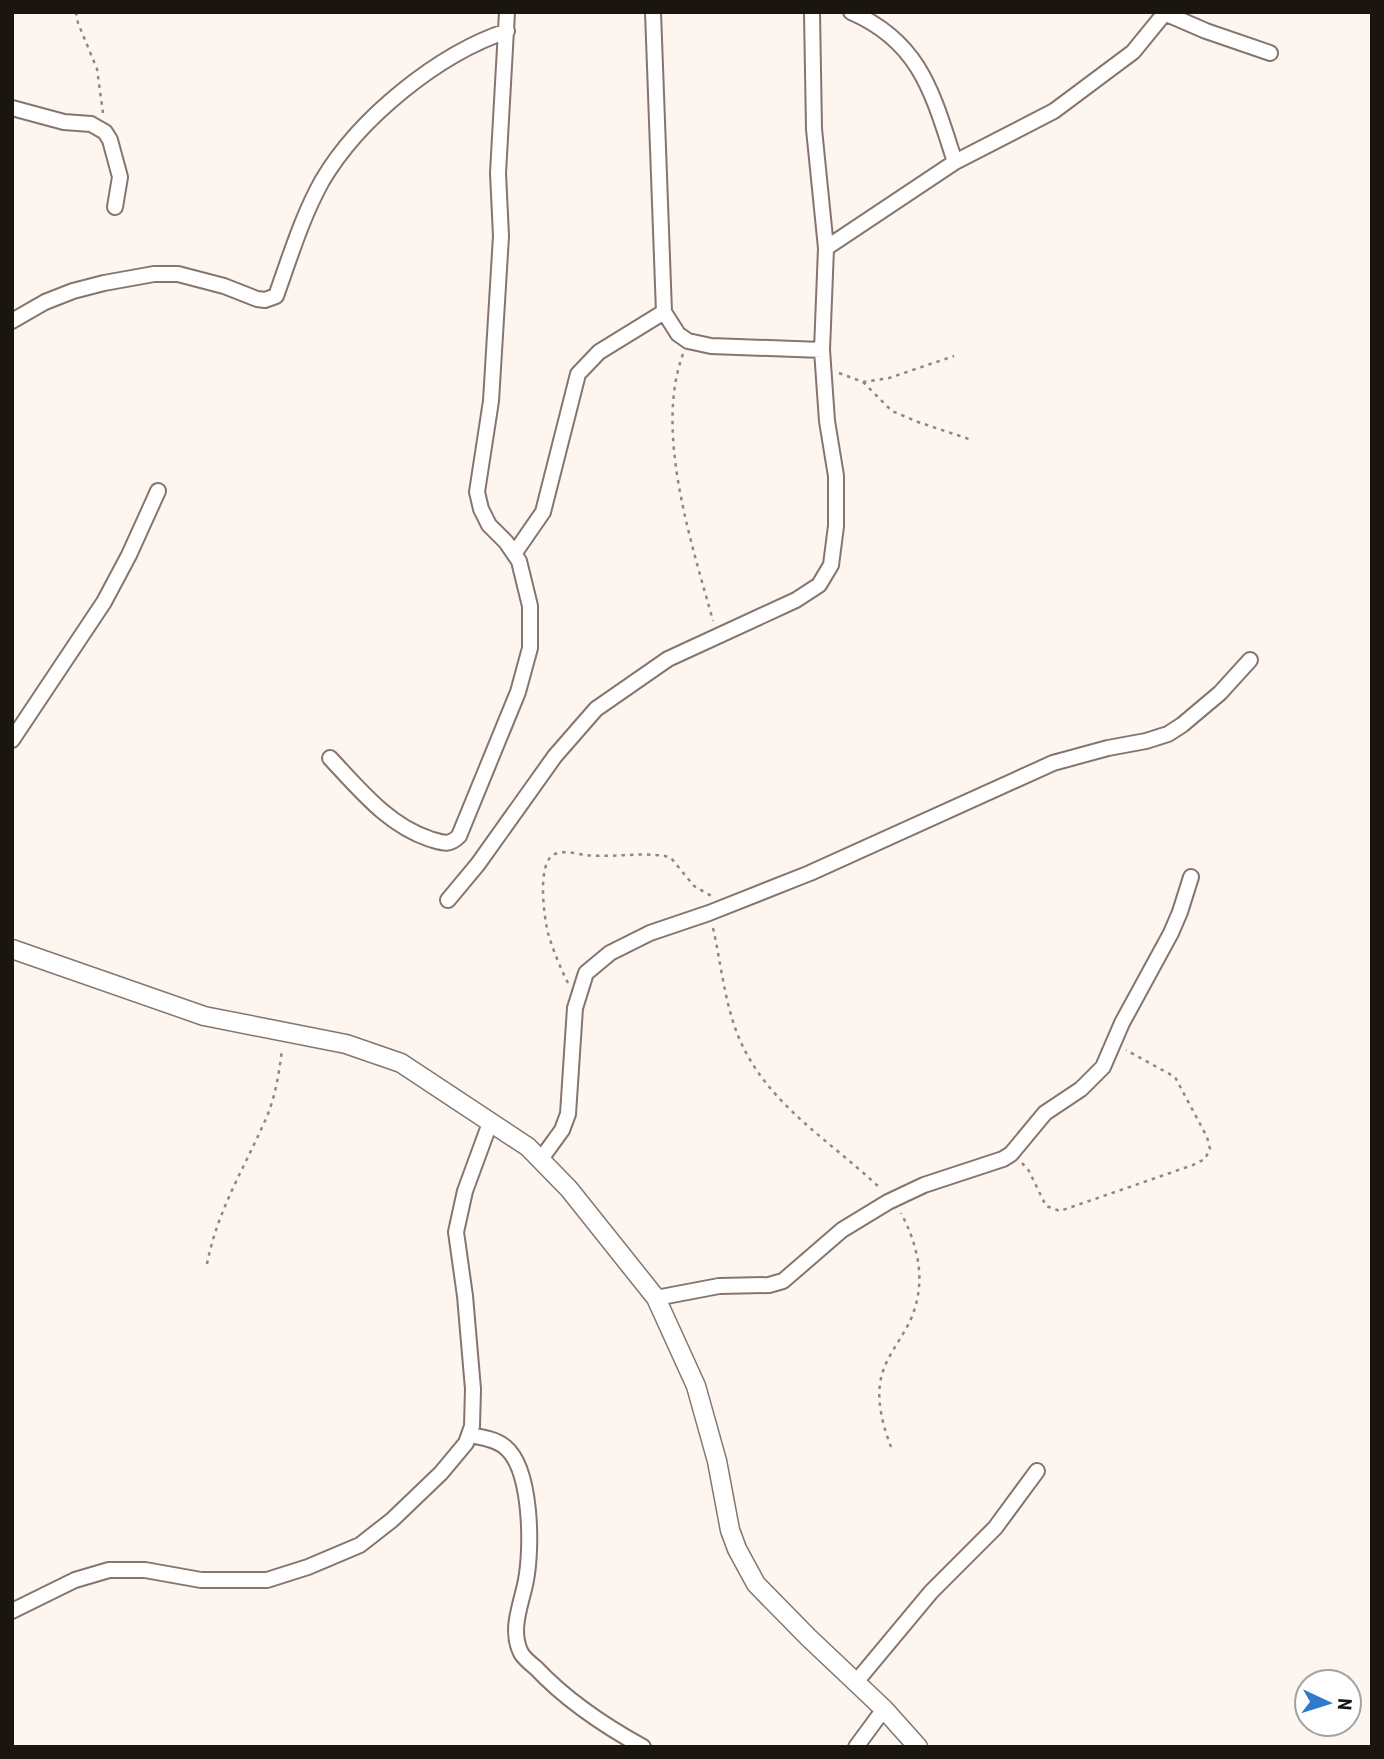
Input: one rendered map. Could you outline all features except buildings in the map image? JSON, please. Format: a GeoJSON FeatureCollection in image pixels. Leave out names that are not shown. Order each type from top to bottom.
{"type":"FeatureCollection","features":[{"type":"Feature","properties":{"kind":"street"},"geometry":{"type":"LineString","coordinates":[[330,758],[380,811],[408,830],[445,844],[452,843],[459,836],[518,692],[530,648],[530,606],[525,581],[514,554],[489,525],[477,492],[491,401],[501,236],[498,173],[507,12]]}},
{"type":"Feature","properties":{"kind":"street"},"geometry":{"type":"LineString","coordinates":[[653,12],[664,312],[678,334],[688,341],[822,357]]}},
{"type":"Feature","properties":{"kind":"street"},"geometry":{"type":"LineString","coordinates":[[448,901],[478,864],[555,756],[596,709],[668,659],[796,600],[819,584],[831,565],[836,526],[835,477],[822,357],[826,248],[814,129],[811,12]]}},
{"type":"Feature","properties":{"kind":"street"},"geometry":{"type":"LineString","coordinates":[[851,12],[898,41],[918,67],[933,94],[954,162]]}},
{"type":"Feature","properties":{"kind":"street"},"geometry":{"type":"LineString","coordinates":[[826,248],[954,162],[1054,111],[1133,52],[1163,13],[1206,32],[1270,54]]}},
{"type":"Feature","properties":{"kind":"street"},"geometry":{"type":"LineString","coordinates":[[12,321],[45,302],[72,291],[154,274],[178,274],[224,286],[257,299],[272,299],[276,296],[297,234],[323,180],[354,139],[387,103],[455,54],[480,40],[507,31]]}},
{"type":"Feature","properties":{"kind":"street"},"geometry":{"type":"LineString","coordinates":[[12,108],[64,122],[91,124],[103,131],[110,140],[120,177],[116,207]]}},
{"type":"Feature","properties":{"kind":"street"},"geometry":{"type":"LineString","coordinates":[[514,554],[543,512],[578,374],[598,352],[664,312]]}},
{"type":"Feature","properties":{"kind":"street"},"geometry":{"type":"LineString","coordinates":[[12,740],[104,602],[158,491]]}},
{"type":"Feature","properties":{"kind":"street"},"geometry":{"type":"LineString","coordinates":[[541,1159],[562,1130],[568,1114],[576,1002],[588,971],[610,953],[650,933],[709,913],[835,862],[1053,763],[1168,734],[1220,693],[1250,660]]}},
{"type":"Feature","properties":{"kind":"street"},"geometry":{"type":"LineString","coordinates":[[656,1298],[719,1286],[783,1281],[842,1230],[893,1199],[924,1185],[1003,1159],[1011,1153],[1045,1112],[1081,1089],[1103,1067],[1171,933],[1191,877]]}},
{"type":"Feature","properties":{"kind":"street"},"geometry":{"type":"LineString","coordinates":[[12,949],[204,1016],[346,1044],[401,1063],[528,1146],[599,1225],[656,1298],[696,1386],[717,1461],[730,1530],[747,1569],[770,1600],[884,1709],[918,1747]]}},
{"type":"Feature","properties":{"kind":"street"},"geometry":{"type":"LineString","coordinates":[[12,1611],[75,1580],[110,1570],[145,1570],[201,1580],[232,1581],[267,1580],[308,1567],[360,1545],[392,1520],[441,1473],[459,1453],[470,1435],[473,1389],[456,1232],[465,1191],[490,1123]]}},
{"type":"Feature","properties":{"kind":"street"},"geometry":{"type":"LineString","coordinates":[[470,1435],[503,1444],[514,1457],[523,1481],[530,1543],[526,1584],[516,1632],[522,1654],[554,1688],[589,1715],[643,1747]]}},
{"type":"Feature","properties":{"kind":"street"},"geometry":{"type":"LineString","coordinates":[[856,1682],[932,1592],[995,1528],[1037,1471]]}},
{"type":"Feature","properties":{"kind":"street"},"geometry":{"type":"LineString","coordinates":[[856,1747],[884,1709]]}},
{"type":"Feature","properties":{"kind":"path"},"geometry":{"type":"LineString","coordinates":[[76,12],[97,69],[102,97],[103,131]]}},
{"type":"Feature","properties":{"kind":"path"},"geometry":{"type":"LineString","coordinates":[[688,341],[676,378],[674,449],[682,507],[717,635]]}},
{"type":"Feature","properties":{"kind":"path"},"geometry":{"type":"LineString","coordinates":[[863,382],[889,377],[954,356]]}},
{"type":"Feature","properties":{"kind":"path"},"geometry":{"type":"LineString","coordinates":[[822,357],[844,375],[863,382],[892,411],[969,439]]}},
{"type":"Feature","properties":{"kind":"path"},"geometry":{"type":"LineString","coordinates":[[576,1002],[548,933],[544,912],[545,867],[548,859],[555,854],[665,856],[671,858],[694,886],[733,903]]}},
{"type":"Feature","properties":{"kind":"path"},"geometry":{"type":"LineString","coordinates":[[709,913],[730,1012],[738,1036],[767,1084],[801,1121],[893,1199],[917,1249],[919,1293],[911,1320],[882,1371],[879,1387],[881,1410],[891,1447]]}},
{"type":"Feature","properties":{"kind":"path"},"geometry":{"type":"LineString","coordinates":[[207,1264],[215,1229],[227,1198],[265,1122],[273,1098],[284,1032]]}},
{"type":"Feature","properties":{"kind":"path"},"geometry":{"type":"LineString","coordinates":[[1011,1153],[1029,1171],[1046,1206],[1060,1211],[1205,1159],[1210,1149],[1207,1138],[1175,1077],[1114,1042]]}}]}
